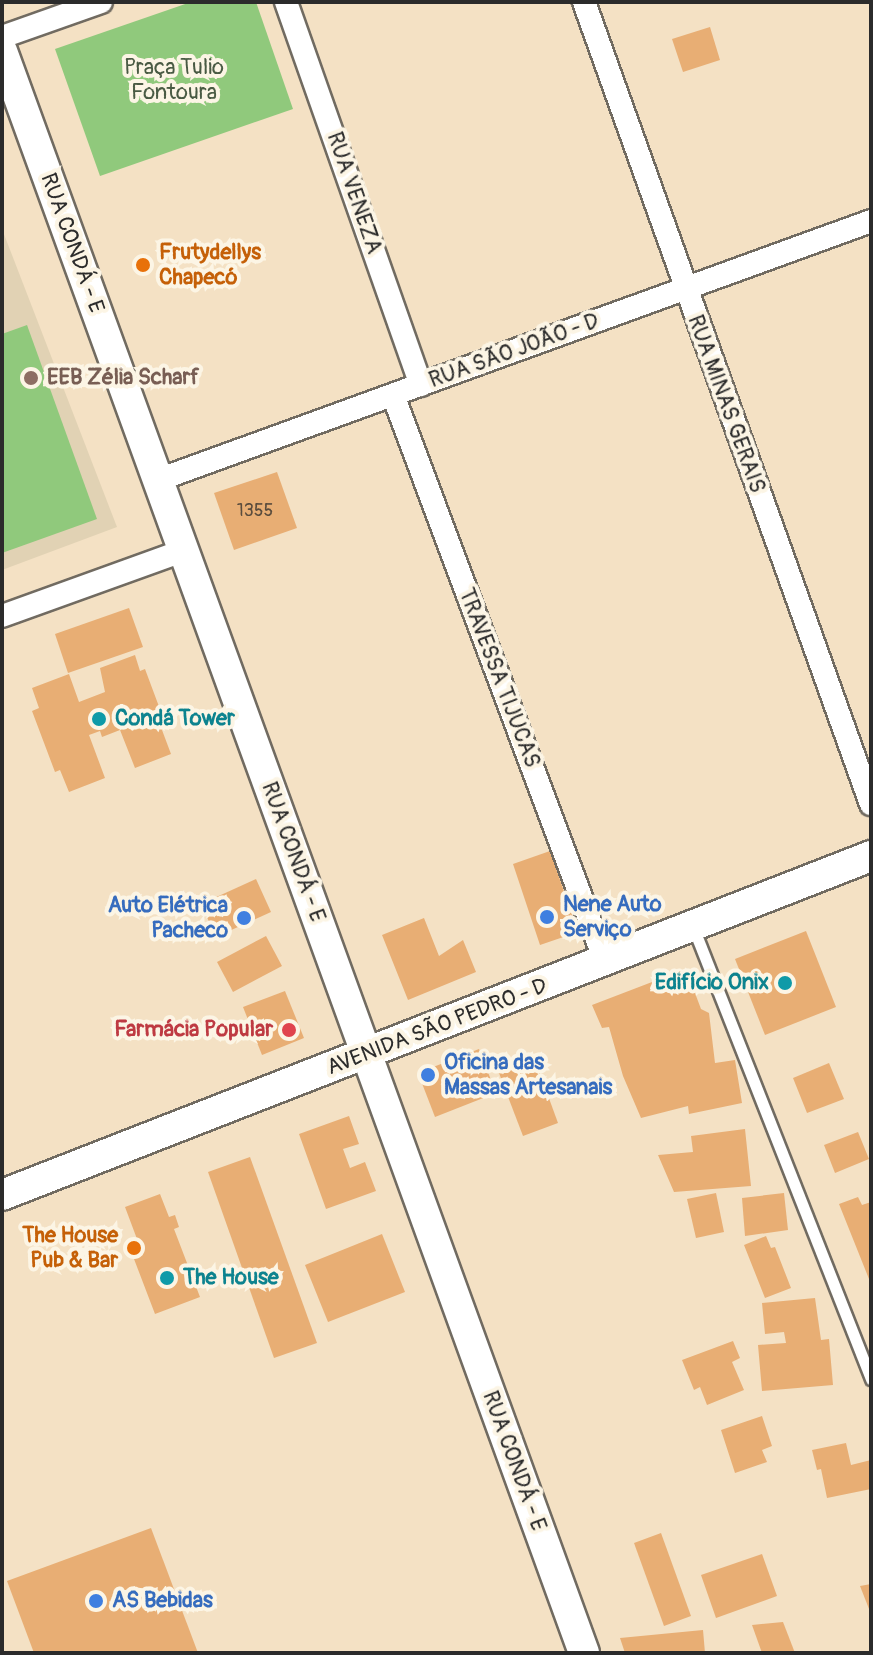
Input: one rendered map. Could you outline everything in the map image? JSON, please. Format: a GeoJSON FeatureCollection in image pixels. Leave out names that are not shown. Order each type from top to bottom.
{"type":"FeatureCollection","features":[{"type":"Feature","properties":{"kind":"street"},"geometry":{"type":"LineString","coordinates":[[2,37],[101,2]]}},
{"type":"Feature","properties":{"kind":"street","name":"RUA VENEZA"},"geometry":{"type":"LineString","coordinates":[[286,2],[421,385]]}},
{"type":"Feature","properties":{"kind":"street","name":"RUA MINAS GERAIS"},"geometry":{"type":"LineString","coordinates":[[584,2],[684,289],[871,804]]}},
{"type":"Feature","properties":{"kind":"street","name":"RUA CONDÁ - E"},"geometry":{"type":"LineString","coordinates":[[2,51],[584,1653]]}},
{"type":"Feature","properties":{"kind":"street","name":"RUA SÃO JOÃO - D"},"geometry":{"type":"LineString","coordinates":[[158,480],[871,221]]}},
{"type":"Feature","properties":{"kind":"street","name":"TRAVESSA TIJUCAS"},"geometry":{"type":"LineString","coordinates":[[393,395],[605,961]]}},
{"type":"Feature","properties":{"kind":"street"},"geometry":{"type":"LineString","coordinates":[[2,616],[183,551]]}},
{"type":"Feature","properties":{"kind":"street","name":"AVENIDA SÃO PEDRO - D"},"geometry":{"type":"LineString","coordinates":[[2,1195],[367,1056],[871,856]]}},
{"type":"Feature","properties":{"kind":"lane"},"geometry":{"type":"LineString","coordinates":[[692,927],[871,1379]]}},
{"type":"Feature","properties":{"kind":"shaded area","name":"EEB Zélia Scharf"},"geometry":{"type":"Polygon","coordinates":[[[2,229],[117,527],[2,570],[2,229]]]}},
{"type":"Feature","properties":{"kind":"green space","name":"Praça Tulio Fontoura"},"geometry":{"type":"Polygon","coordinates":[[[191,2],[256,2],[293,109],[100,176],[55,49],[191,2]]]}},
{"type":"Feature","properties":{"kind":"green space","name":"EEB Zélia Scharf"},"geometry":{"type":"Polygon","coordinates":[[[27,325],[97,519],[2,553],[2,334],[27,325]]]}},
{"type":"Feature","properties":{"kind":"building"},"geometry":{"type":"Polygon","coordinates":[[[710,27],[720,60],[683,72],[672,39],[710,27]]]}},
{"type":"Feature","properties":{"kind":"building"},"geometry":{"type":"Polygon","coordinates":[[[277,472],[297,528],[234,550],[214,493],[277,472]]]}},
{"type":"Feature","properties":{"kind":"building"},"geometry":{"type":"Polygon","coordinates":[[[129,608],[143,647],[68,673],[55,634],[129,608]]]}},
{"type":"Feature","properties":{"kind":"building","name":"Condá Tower"},"geometry":{"type":"Polygon","coordinates":[[[135,655],[140,671],[145,669],[167,728],[162,730],[171,754],[135,768],[120,730],[102,737],[100,731],[89,735],[105,778],[69,792],[60,770],[55,772],[32,711],[39,708],[32,688],[69,674],[79,702],[105,692],[100,668],[135,655]]]}},
{"type":"Feature","properties":{"kind":"building"},"geometry":{"type":"Polygon","coordinates":[[[550,851],[578,932],[540,945],[513,864],[550,851]]]}},
{"type":"Feature","properties":{"kind":"building"},"geometry":{"type":"Polygon","coordinates":[[[256,879],[271,912],[216,937],[201,904],[256,879]]]}},
{"type":"Feature","properties":{"kind":"building"},"geometry":{"type":"Polygon","coordinates":[[[424,918],[439,956],[463,940],[476,972],[408,1000],[382,935],[424,918]]]}},
{"type":"Feature","properties":{"kind":"building","name":"Edifício Onix"},"geometry":{"type":"Polygon","coordinates":[[[806,931],[836,1007],[765,1035],[735,959],[806,931]]]}},
{"type":"Feature","properties":{"kind":"building"},"geometry":{"type":"Polygon","coordinates":[[[266,936],[282,966],[233,992],[217,962],[266,936]]]}},
{"type":"Feature","properties":{"kind":"building"},"geometry":{"type":"Polygon","coordinates":[[[686,969],[701,1009],[709,1013],[715,1063],[735,1060],[742,1103],[689,1114],[688,1106],[641,1118],[623,1076],[609,1027],[602,1028],[592,1005],[686,969]]]}},
{"type":"Feature","properties":{"kind":"building"},"geometry":{"type":"Polygon","coordinates":[[[285,991],[304,1038],[262,1055],[243,1007],[285,991]]]}},
{"type":"Feature","properties":{"kind":"building"},"geometry":{"type":"Polygon","coordinates":[[[479,1049],[496,1093],[435,1117],[418,1073],[479,1049]]]}},
{"type":"Feature","properties":{"kind":"building"},"geometry":{"type":"Polygon","coordinates":[[[535,1060],[558,1123],[523,1136],[499,1073],[535,1060]]]}},
{"type":"Feature","properties":{"kind":"building"},"geometry":{"type":"Polygon","coordinates":[[[829,1063],[844,1099],[807,1113],[793,1078],[829,1063]]]}},
{"type":"Feature","properties":{"kind":"building"},"geometry":{"type":"Polygon","coordinates":[[[349,1116],[359,1144],[343,1149],[350,1168],[365,1162],[376,1191],[326,1209],[299,1134],[349,1116]]]}},
{"type":"Feature","properties":{"kind":"building"},"geometry":{"type":"Polygon","coordinates":[[[745,1129],[751,1186],[674,1192],[658,1155],[693,1152],[691,1136],[745,1129]]]}},
{"type":"Feature","properties":{"kind":"building"},"geometry":{"type":"Polygon","coordinates":[[[858,1132],[869,1159],[835,1173],[824,1145],[858,1132]]]}},
{"type":"Feature","properties":{"kind":"building"},"geometry":{"type":"Polygon","coordinates":[[[250,1157],[317,1343],[274,1358],[208,1172],[250,1157]]]}},
{"type":"Feature","properties":{"kind":"building"},"geometry":{"type":"Polygon","coordinates":[[[716,1193],[724,1232],[696,1238],[687,1199],[716,1193]]]}},
{"type":"Feature","properties":{"kind":"building"},"geometry":{"type":"Polygon","coordinates":[[[784,1193],[788,1230],[745,1236],[742,1198],[784,1193]]]}},
{"type":"Feature","properties":{"kind":"building","name":"The House"},"geometry":{"type":"Polygon","coordinates":[[[160,1194],[169,1217],[175,1215],[179,1227],[174,1229],[200,1297],[155,1314],[134,1259],[143,1255],[125,1207],[160,1194]]]}},
{"type":"Feature","properties":{"kind":"building"},"geometry":{"type":"Polygon","coordinates":[[[858,1197],[862,1205],[871,1202],[871,1284],[839,1204],[858,1197]]]}},
{"type":"Feature","properties":{"kind":"building"},"geometry":{"type":"Polygon","coordinates":[[[382,1234],[405,1292],[328,1322],[305,1265],[382,1234]]]}},
{"type":"Feature","properties":{"kind":"building"},"geometry":{"type":"Polygon","coordinates":[[[766,1236],[771,1248],[775,1247],[791,1288],[765,1298],[744,1245],[766,1236]]]}},
{"type":"Feature","properties":{"kind":"building"},"geometry":{"type":"Polygon","coordinates":[[[815,1298],[821,1340],[829,1339],[833,1385],[762,1391],[758,1345],[786,1343],[784,1332],[765,1334],[762,1303],[815,1298]]]}},
{"type":"Feature","properties":{"kind":"building"},"geometry":{"type":"Polygon","coordinates":[[[733,1341],[740,1358],[732,1362],[744,1390],[707,1405],[700,1387],[694,1390],[682,1360],[733,1341]]]}},
{"type":"Feature","properties":{"kind":"building"},"geometry":{"type":"Polygon","coordinates":[[[762,1416],[772,1446],[762,1450],[767,1462],[735,1473],[721,1430],[762,1416]]]}},
{"type":"Feature","properties":{"kind":"building"},"geometry":{"type":"Polygon","coordinates":[[[846,1443],[851,1465],[871,1460],[871,1489],[827,1498],[821,1469],[817,1470],[812,1450],[846,1443]]]}},
{"type":"Feature","properties":{"kind":"building","name":"AS Bebidas"},"geometry":{"type":"Polygon","coordinates":[[[151,1528],[198,1653],[34,1653],[7,1581],[151,1528]]]}},
{"type":"Feature","properties":{"kind":"building"},"geometry":{"type":"Polygon","coordinates":[[[661,1533],[691,1616],[664,1626],[634,1543],[661,1533]]]}},
{"type":"Feature","properties":{"kind":"building"},"geometry":{"type":"Polygon","coordinates":[[[762,1554],[777,1596],[716,1618],[701,1575],[762,1554]]]}},
{"type":"Feature","properties":{"kind":"building"},"geometry":{"type":"Polygon","coordinates":[[[871,1584],[871,1614],[860,1586],[871,1584]]]}},
{"type":"Feature","properties":{"kind":"building"},"geometry":{"type":"Polygon","coordinates":[[[783,1622],[795,1653],[762,1653],[752,1625],[783,1622]]]}},
{"type":"Feature","properties":{"kind":"building"},"geometry":{"type":"Polygon","coordinates":[[[703,1630],[705,1653],[625,1653],[620,1638],[703,1630]]]}},
{"type":"Feature","properties":{"kind":"place","name":"Frutydellys Chapecó"},"geometry":{"type":"Point","coordinates":[143,265]}},
{"type":"Feature","properties":{"kind":"place","name":"EEB Zélia Scharf"},"geometry":{"type":"Point","coordinates":[31,378]}},
{"type":"Feature","properties":{"kind":"place","name":"Condá Tower"},"geometry":{"type":"Point","coordinates":[99,719]}},
{"type":"Feature","properties":{"kind":"place","name":"Nene Auto Serviço"},"geometry":{"type":"Point","coordinates":[547,917]}},
{"type":"Feature","properties":{"kind":"place","name":"Auto Elétrica Pacheco"},"geometry":{"type":"Point","coordinates":[244,918]}},
{"type":"Feature","properties":{"kind":"place","name":"Edifício Onix"},"geometry":{"type":"Point","coordinates":[785,983]}},
{"type":"Feature","properties":{"kind":"place","name":"Farmácia Popular"},"geometry":{"type":"Point","coordinates":[289,1030]}},
{"type":"Feature","properties":{"kind":"place","name":"Oficina das Massas Artesanais"},"geometry":{"type":"Point","coordinates":[428,1075]}},
{"type":"Feature","properties":{"kind":"place","name":"The House Pub & Bar"},"geometry":{"type":"Point","coordinates":[134,1248]}},
{"type":"Feature","properties":{"kind":"place","name":"The House"},"geometry":{"type":"Point","coordinates":[167,1278]}},
{"type":"Feature","properties":{"kind":"place","name":"AS Bebidas"},"geometry":{"type":"Point","coordinates":[96,1601]}}]}
